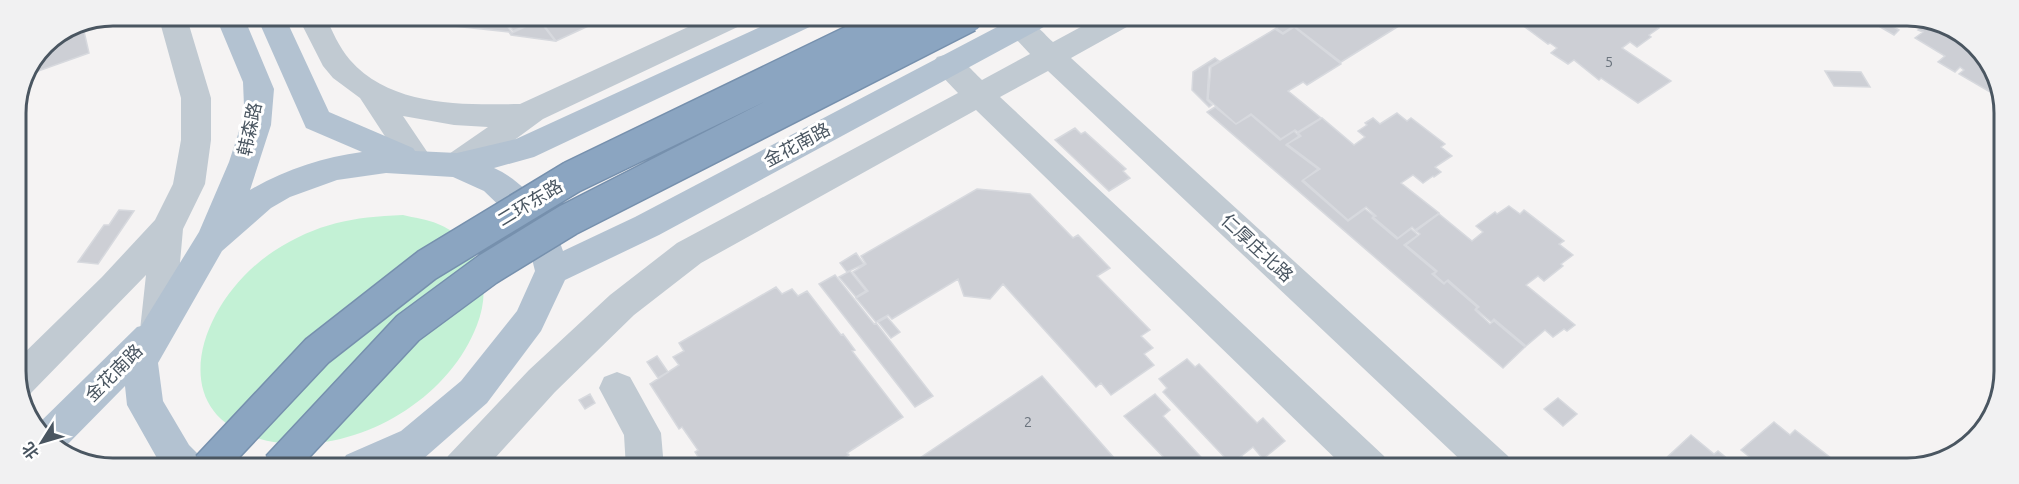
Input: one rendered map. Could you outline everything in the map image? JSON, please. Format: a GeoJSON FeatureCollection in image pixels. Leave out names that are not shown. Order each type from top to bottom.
{"type":"FeatureCollection","features":[{"type":"Feature","properties":{"kind":"highway","name":"二环东路"},"geometry":{"type":"LineString","coordinates":[[216,458],[317,351],[427,265],[572,177],[884,26]]}},
{"type":"Feature","properties":{"kind":"highway","name":"二环东路"},"geometry":{"type":"LineString","coordinates":[[286,458],[408,328],[488,269],[568,220],[948,26]]}},
{"type":"Feature","properties":{"kind":"main road","name":"韩森路"},"geometry":{"type":"LineString","coordinates":[[210,242],[237,181],[256,120],[259,88],[234,26]]}},
{"type":"Feature","properties":{"kind":"main road"},"geometry":{"type":"LineString","coordinates":[[275,26],[317,120],[418,162]]}},
{"type":"Feature","properties":{"kind":"main road"},"geometry":{"type":"LineString","coordinates":[[177,458],[145,405],[140,363],[156,330],[210,242],[260,199],[302,178],[363,162],[457,165],[523,149],[787,26]]}},
{"type":"Feature","properties":{"kind":"main road","name":"金花南路"},"geometry":{"type":"LineString","coordinates":[[552,270],[647,226],[947,64],[1022,26]]}},
{"type":"Feature","properties":{"kind":"main road"},"geometry":{"type":"LineString","coordinates":[[398,458],[474,392],[529,321],[552,270],[542,235],[524,210],[495,182],[457,165]]}},
{"type":"Feature","properties":{"kind":"main road","name":"金花南路"},"geometry":{"type":"LineString","coordinates":[[72,415],[156,330]]}},
{"type":"Feature","properties":{"kind":"main road"},"geometry":{"type":"LineString","coordinates":[[379,458],[415,442]]}},
{"type":"Feature","properties":{"kind":"street"},"geometry":{"type":"LineString","coordinates":[[26,374],[114,287],[167,229],[189,184],[196,140],[196,99],[175,26]]}},
{"type":"Feature","properties":{"kind":"street"},"geometry":{"type":"LineString","coordinates":[[316,26],[342,69],[372,93],[418,162]]}},
{"type":"Feature","properties":{"kind":"street"},"geometry":{"type":"LineString","coordinates":[[457,165],[526,115],[715,26]]}},
{"type":"Feature","properties":{"kind":"street","name":"仁厚庄北路"},"geometry":{"type":"LineString","coordinates":[[1032,26],[1050,56],[1484,458]]}},
{"type":"Feature","properties":{"kind":"street"},"geometry":{"type":"LineString","coordinates":[[470,458],[543,381],[614,313],[689,253],[1106,26]]}},
{"type":"Feature","properties":{"kind":"street"},"geometry":{"type":"LineString","coordinates":[[947,64],[1360,458]]}},
{"type":"Feature","properties":{"kind":"street"},"geometry":{"type":"LineString","coordinates":[[372,93],[412,108],[471,117],[526,115]]}},
{"type":"Feature","properties":{"kind":"street"},"geometry":{"type":"LineString","coordinates":[[156,330],[167,229]]}},
{"type":"Feature","properties":{"kind":"street"},"geometry":{"type":"LineString","coordinates":[[616,388],[642,433],[644,458]]}},
{"type":"Feature","properties":{"kind":"green space"},"geometry":{"type":"Polygon","coordinates":[[[403,215],[434,222],[455,234],[473,254],[480,268],[483,301],[477,325],[464,352],[446,376],[424,397],[398,415],[370,429],[341,439],[311,444],[281,443],[241,432],[216,413],[203,389],[201,360],[209,330],[224,300],[247,273],[290,241],[321,228],[351,220],[403,215]]]}},
{"type":"Feature","properties":{"kind":"building"},"geometry":{"type":"Polygon","coordinates":[[[454,26],[507,26],[512,33],[527,26],[544,26],[555,41],[511,35],[509,32],[454,26]]]}},
{"type":"Feature","properties":{"kind":"building"},"geometry":{"type":"Polygon","coordinates":[[[509,26],[525,26],[513,31],[509,26]]]}},
{"type":"Feature","properties":{"kind":"building"},"geometry":{"type":"Polygon","coordinates":[[[545,26],[588,26],[556,41],[545,26]]]}},
{"type":"Feature","properties":{"kind":"building"},"geometry":{"type":"Polygon","coordinates":[[[1279,26],[1294,26],[1283,33],[1276,28],[1279,26]]]}},
{"type":"Feature","properties":{"kind":"building"},"geometry":{"type":"Polygon","coordinates":[[[1294,26],[1399,26],[1341,62],[1294,26]]]}},
{"type":"Feature","properties":{"kind":"building"},"geometry":{"type":"Polygon","coordinates":[[[1524,26],[1656,26],[1659,28],[1649,35],[1651,37],[1637,47],[1630,42],[1622,48],[1671,81],[1638,103],[1601,78],[1599,80],[1574,60],[1568,64],[1551,53],[1557,48],[1524,26]]]}},
{"type":"Feature","properties":{"kind":"building"},"geometry":{"type":"Polygon","coordinates":[[[1878,26],[1892,26],[1899,30],[1894,35],[1878,26]]]}},
{"type":"Feature","properties":{"kind":"building"},"geometry":{"type":"Polygon","coordinates":[[[1294,27],[1341,64],[1307,85],[1303,82],[1288,91],[1321,118],[1281,139],[1251,114],[1236,124],[1208,99],[1211,67],[1275,29],[1283,34],[1294,27]]]}},
{"type":"Feature","properties":{"kind":"building"},"geometry":{"type":"Polygon","coordinates":[[[1924,27],[1940,32],[1960,43],[1976,59],[1985,74],[1991,93],[1959,74],[1964,70],[1960,67],[1955,72],[1938,62],[1945,56],[1915,38],[1923,32],[1918,30],[1924,27]]]}},
{"type":"Feature","properties":{"kind":"building"},"geometry":{"type":"Polygon","coordinates":[[[84,30],[89,53],[35,72],[43,59],[55,47],[84,30]]]}},
{"type":"Feature","properties":{"kind":"building"},"geometry":{"type":"Polygon","coordinates":[[[1215,58],[1219,61],[1209,67],[1207,100],[1212,105],[1209,107],[1192,90],[1193,72],[1215,58]]]}},
{"type":"Feature","properties":{"kind":"building"},"geometry":{"type":"Polygon","coordinates":[[[1825,71],[1861,72],[1870,87],[1834,86],[1825,71]]]}},
{"type":"Feature","properties":{"kind":"building"},"geometry":{"type":"Polygon","coordinates":[[[1215,107],[1236,124],[1251,115],[1280,140],[1294,131],[1299,136],[1286,145],[1318,169],[1302,181],[1348,221],[1365,209],[1397,239],[1411,229],[1418,235],[1404,245],[1436,272],[1432,274],[1444,284],[1447,281],[1477,307],[1475,310],[1490,324],[1494,321],[1525,347],[1503,368],[1207,112],[1215,107]]]}},
{"type":"Feature","properties":{"kind":"building"},"geometry":{"type":"Polygon","coordinates":[[[1397,113],[1407,121],[1411,118],[1445,144],[1441,147],[1452,156],[1435,167],[1441,172],[1423,183],[1413,175],[1401,183],[1439,213],[1415,230],[1412,227],[1398,238],[1373,217],[1376,216],[1366,207],[1348,220],[1303,180],[1320,169],[1287,144],[1301,136],[1298,133],[1322,118],[1354,145],[1365,137],[1358,131],[1367,125],[1365,123],[1373,118],[1380,124],[1397,113]]]}},
{"type":"Feature","properties":{"kind":"building"},"geometry":{"type":"Polygon","coordinates":[[[1075,128],[1081,134],[1085,132],[1126,169],[1123,171],[1130,178],[1109,191],[1055,140],[1075,128]]]}},
{"type":"Feature","properties":{"kind":"building"},"geometry":{"type":"Polygon","coordinates":[[[977,189],[1030,194],[1073,238],[1078,235],[1110,268],[1097,276],[1150,330],[1141,336],[1153,348],[1144,354],[1154,365],[1111,395],[1101,383],[1096,387],[1003,284],[990,299],[964,296],[958,279],[892,319],[888,315],[876,322],[856,298],[868,291],[853,272],[866,264],[861,256],[977,189]]]}},
{"type":"Feature","properties":{"kind":"building"},"geometry":{"type":"Polygon","coordinates":[[[1509,206],[1520,214],[1524,210],[1564,241],[1559,244],[1573,255],[1544,281],[1538,276],[1526,285],[1575,325],[1553,337],[1545,330],[1526,346],[1494,319],[1491,322],[1476,309],[1479,307],[1448,280],[1444,283],[1434,274],[1437,271],[1406,245],[1420,234],[1416,231],[1439,214],[1472,241],[1483,232],[1476,226],[1495,212],[1497,214],[1509,206]]]}},
{"type":"Feature","properties":{"kind":"building"},"geometry":{"type":"Polygon","coordinates":[[[119,210],[134,211],[98,264],[78,262],[104,225],[109,225],[119,210]]]}},
{"type":"Feature","properties":{"kind":"building"},"geometry":{"type":"Polygon","coordinates":[[[856,253],[864,264],[847,272],[840,263],[856,253]]]}},
{"type":"Feature","properties":{"kind":"building"},"geometry":{"type":"Polygon","coordinates":[[[850,271],[866,291],[856,297],[839,277],[850,271]]]}},
{"type":"Feature","properties":{"kind":"building"},"geometry":{"type":"Polygon","coordinates":[[[835,275],[933,396],[915,407],[819,284],[835,275]]]}},
{"type":"Feature","properties":{"kind":"building"},"geometry":{"type":"Polygon","coordinates":[[[776,287],[782,294],[792,289],[798,296],[807,291],[841,335],[843,334],[855,350],[852,351],[903,417],[847,453],[849,455],[844,458],[699,458],[695,452],[698,450],[682,427],[679,429],[650,384],[679,365],[673,357],[684,351],[679,343],[776,287]]]}},
{"type":"Feature","properties":{"kind":"building"},"geometry":{"type":"Polygon","coordinates":[[[887,317],[900,332],[891,338],[878,322],[887,317]]]}},
{"type":"Feature","properties":{"kind":"building"},"geometry":{"type":"Polygon","coordinates":[[[657,356],[668,372],[658,378],[647,362],[657,356]]]}},
{"type":"Feature","properties":{"kind":"building"},"geometry":{"type":"Polygon","coordinates":[[[1187,359],[1195,367],[1199,364],[1257,423],[1263,418],[1285,441],[1264,458],[1253,447],[1239,458],[1225,458],[1163,392],[1167,388],[1159,379],[1187,359]]]}},
{"type":"Feature","properties":{"kind":"building"},"geometry":{"type":"Polygon","coordinates":[[[1042,376],[1114,458],[920,458],[1042,376]]]}},
{"type":"Feature","properties":{"kind":"building"},"geometry":{"type":"Polygon","coordinates":[[[590,394],[595,403],[585,409],[579,400],[590,394]]]}},
{"type":"Feature","properties":{"kind":"building"},"geometry":{"type":"Polygon","coordinates":[[[1155,394],[1170,410],[1163,416],[1202,458],[1164,458],[1124,416],[1155,394]]]}},
{"type":"Feature","properties":{"kind":"building"},"geometry":{"type":"Polygon","coordinates":[[[1558,398],[1577,414],[1563,426],[1544,409],[1558,398]]]}},
{"type":"Feature","properties":{"kind":"building"},"geometry":{"type":"Polygon","coordinates":[[[1774,422],[1790,435],[1795,430],[1831,458],[1751,458],[1741,450],[1774,422]]]}},
{"type":"Feature","properties":{"kind":"building"},"geometry":{"type":"Polygon","coordinates":[[[1691,435],[1714,454],[1718,451],[1727,458],[1666,458],[1691,435]]]}}]}
